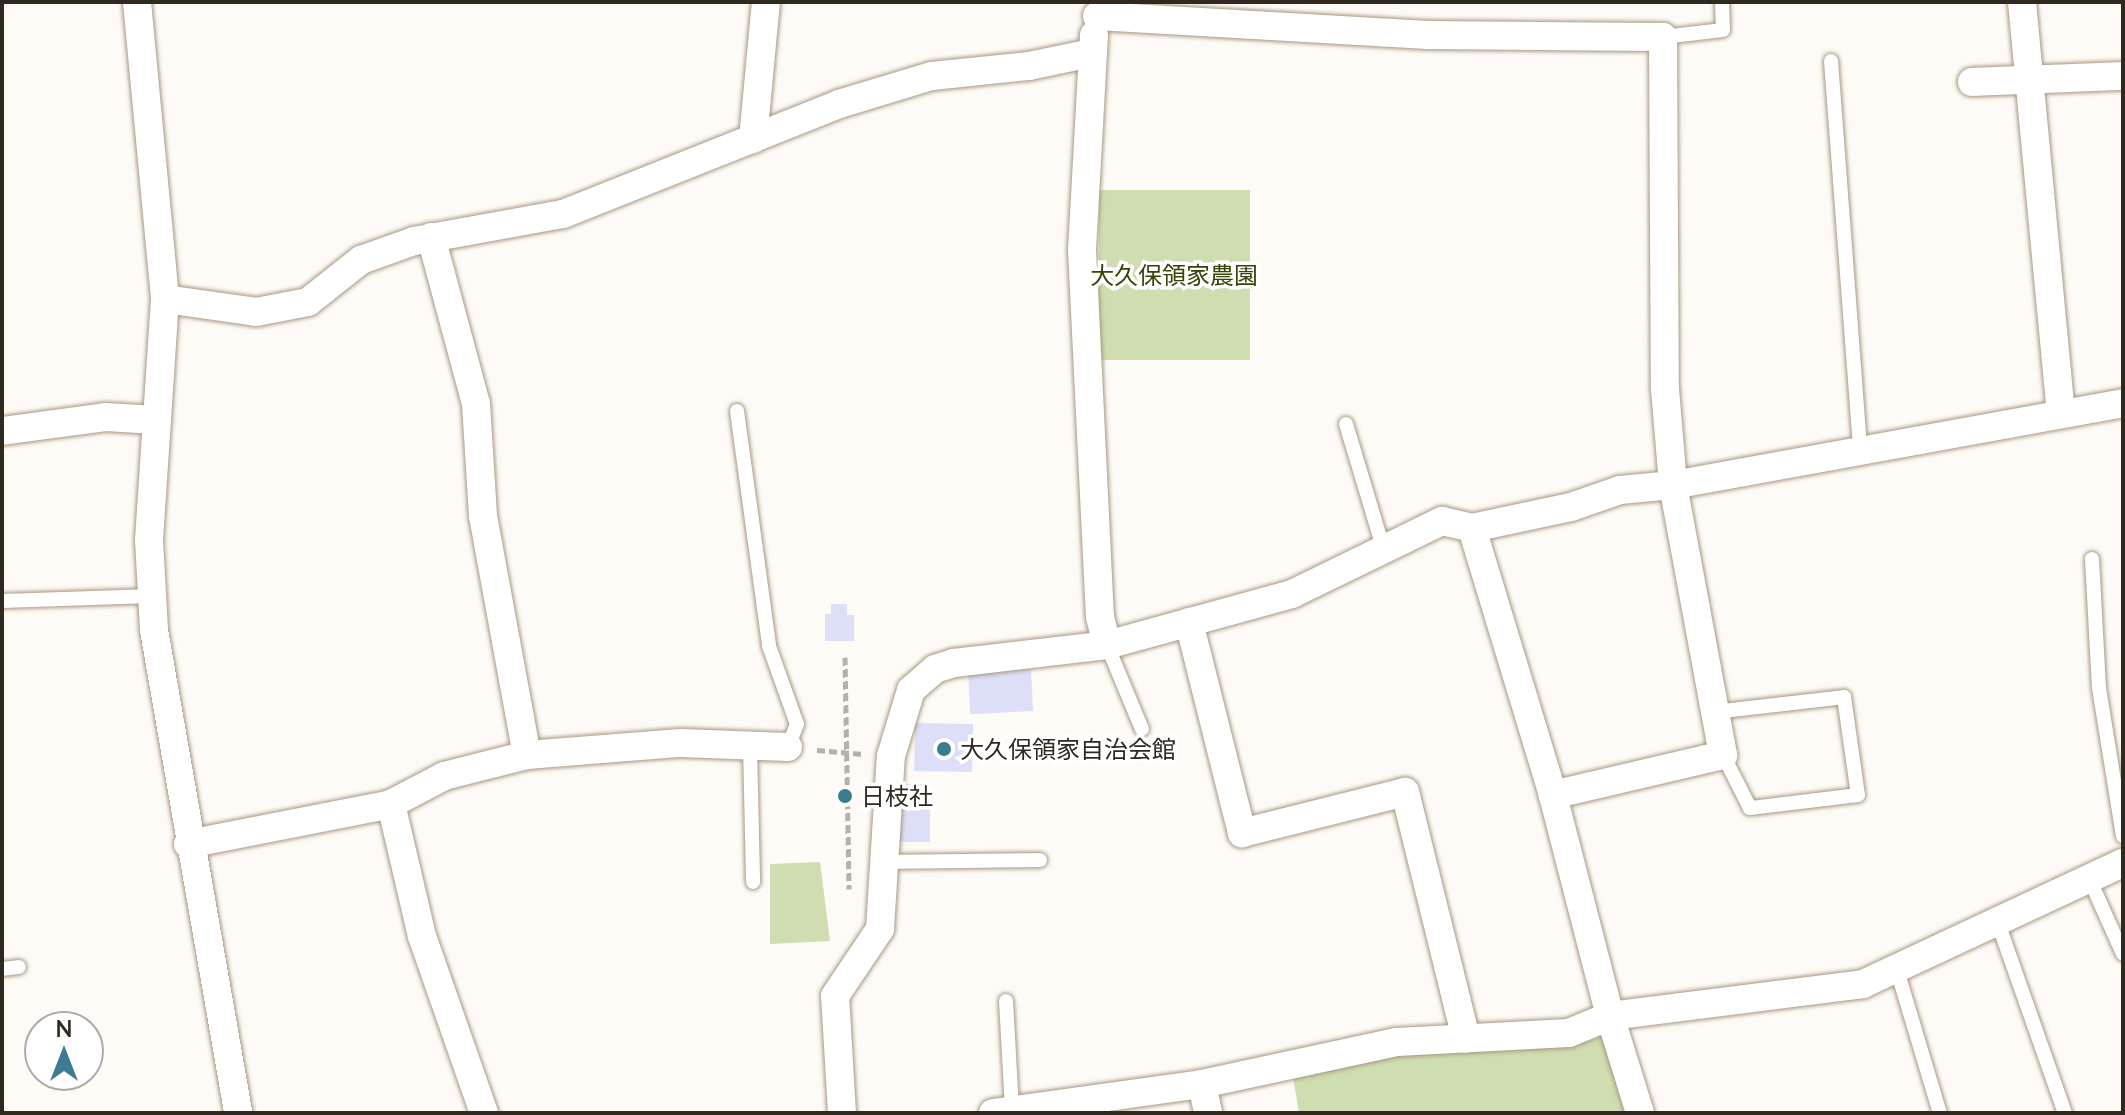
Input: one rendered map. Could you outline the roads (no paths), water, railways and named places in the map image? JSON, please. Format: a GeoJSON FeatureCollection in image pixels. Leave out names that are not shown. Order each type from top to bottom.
{"type":"FeatureCollection","features":[{"type":"Feature","properties":{"kind":"street"},"geometry":{"type":"LineString","coordinates":[[137,2],[165,299],[149,540],[153,596],[188,844],[238,1113]]}},
{"type":"Feature","properties":{"kind":"street"},"geometry":{"type":"LineString","coordinates":[[753,139],[766,2]]}},
{"type":"Feature","properties":{"kind":"street"},"geometry":{"type":"LineString","coordinates":[[2022,2],[2061,414]]}},
{"type":"Feature","properties":{"kind":"street"},"geometry":{"type":"LineString","coordinates":[[1107,645],[1100,617],[1082,250],[1091,53],[1098,9],[1427,35],[1663,37],[1665,389],[1673,485],[1723,755],[1553,795]]}},
{"type":"Feature","properties":{"kind":"street"},"geometry":{"type":"LineString","coordinates":[[165,299],[256,312],[308,302],[361,260],[431,237],[563,214],[839,104],[932,76],[1029,66],[1091,53]]}},
{"type":"Feature","properties":{"kind":"street"},"geometry":{"type":"LineString","coordinates":[[1972,82],[2123,76]]}},
{"type":"Feature","properties":{"kind":"street"},"geometry":{"type":"LineString","coordinates":[[431,237],[476,404],[483,516],[527,755]]}},
{"type":"Feature","properties":{"kind":"street"},"geometry":{"type":"LineString","coordinates":[[842,1113],[835,996],[880,929],[891,756],[911,690],[935,669],[1107,645],[1292,594],[1383,547],[1442,521],[1472,528],[1571,507],[1620,490],[1673,485],[2123,403]]}},
{"type":"Feature","properties":{"kind":"street"},"geometry":{"type":"LineString","coordinates":[[2,431],[105,417],[157,420]]}},
{"type":"Feature","properties":{"kind":"street"},"geometry":{"type":"LineString","coordinates":[[1472,528],[1553,795],[1610,1016],[1640,1113]]}},
{"type":"Feature","properties":{"kind":"street"},"geometry":{"type":"LineString","coordinates":[[1189,622],[1242,833],[1405,792],[1466,1039]]}},
{"type":"Feature","properties":{"kind":"street"},"geometry":{"type":"LineString","coordinates":[[188,844],[391,804],[444,776],[527,755],[681,743],[788,747]]}},
{"type":"Feature","properties":{"kind":"street"},"geometry":{"type":"LineString","coordinates":[[391,804],[422,936],[484,1113]]}},
{"type":"Feature","properties":{"kind":"street"},"geometry":{"type":"LineString","coordinates":[[1002,1112],[1067,1108],[1202,1084],[1397,1042],[1569,1033],[1610,1016],[1863,984],[2123,863]]}},
{"type":"Feature","properties":{"kind":"street"},"geometry":{"type":"LineString","coordinates":[[1202,1084],[1208,1113]]}},
{"type":"Feature","properties":{"kind":"lane"},"geometry":{"type":"LineString","coordinates":[[1663,37],[1723,30],[1722,2]]}},
{"type":"Feature","properties":{"kind":"lane"},"geometry":{"type":"LineString","coordinates":[[1831,61],[1860,451]]}},
{"type":"Feature","properties":{"kind":"lane"},"geometry":{"type":"LineString","coordinates":[[737,411],[769,646],[797,724],[788,747]]}},
{"type":"Feature","properties":{"kind":"lane"},"geometry":{"type":"LineString","coordinates":[[1346,424],[1383,547]]}},
{"type":"Feature","properties":{"kind":"lane"},"geometry":{"type":"LineString","coordinates":[[2092,559],[2099,688],[2123,836]]}},
{"type":"Feature","properties":{"kind":"lane"},"geometry":{"type":"LineString","coordinates":[[2,601],[153,596]]}},
{"type":"Feature","properties":{"kind":"lane"},"geometry":{"type":"LineString","coordinates":[[1107,645],[1142,729]]}},
{"type":"Feature","properties":{"kind":"lane"},"geometry":{"type":"LineString","coordinates":[[1715,712],[1844,697],[1858,795],[1750,808],[1723,755]]}},
{"type":"Feature","properties":{"kind":"lane"},"geometry":{"type":"LineString","coordinates":[[750,746],[753,882]]}},
{"type":"Feature","properties":{"kind":"lane"},"geometry":{"type":"LineString","coordinates":[[885,862],[1040,860]]}},
{"type":"Feature","properties":{"kind":"lane"},"geometry":{"type":"LineString","coordinates":[[2089,878],[2123,954]]}},
{"type":"Feature","properties":{"kind":"lane"},"geometry":{"type":"LineString","coordinates":[[1998,923],[2065,1113]]}},
{"type":"Feature","properties":{"kind":"lane"},"geometry":{"type":"LineString","coordinates":[[2,969],[19,967]]}},
{"type":"Feature","properties":{"kind":"lane"},"geometry":{"type":"LineString","coordinates":[[1897,970],[1940,1113]]}},
{"type":"Feature","properties":{"kind":"lane"},"geometry":{"type":"LineString","coordinates":[[1002,1112],[1006,1001]]}},
{"type":"Feature","properties":{"kind":"place","name":"大久保領家自治会館"},"geometry":{"type":"Point","coordinates":[944,749]}},
{"type":"Feature","properties":{"kind":"place","name":"日枝社"},"geometry":{"type":"Point","coordinates":[845,796]}},
{"type":"Feature","properties":{"kind":"park label","name":"大久保領家農園"},"geometry":{"type":"Point","coordinates":[1174,275]}}]}
